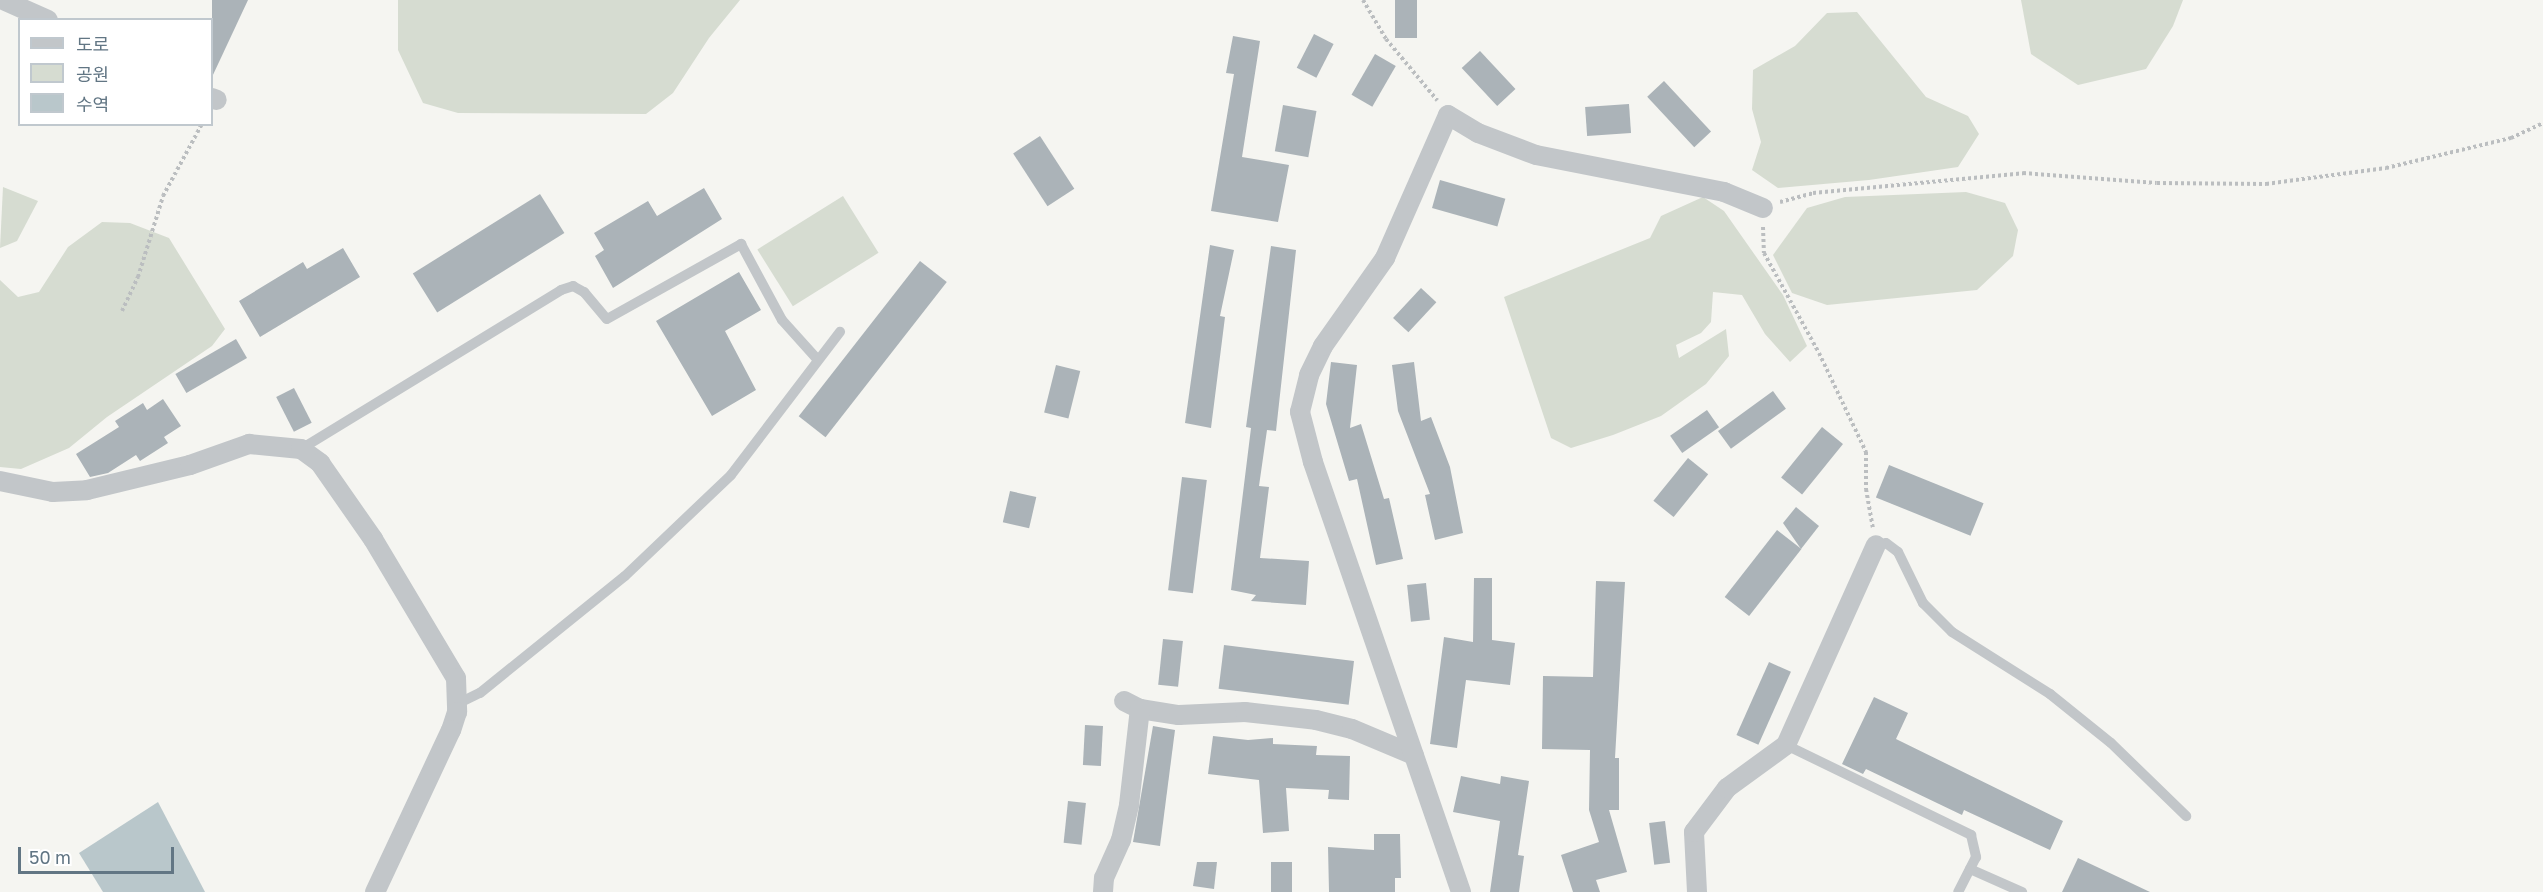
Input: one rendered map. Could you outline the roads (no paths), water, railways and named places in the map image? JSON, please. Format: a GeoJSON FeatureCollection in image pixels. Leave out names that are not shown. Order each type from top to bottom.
{"type":"FeatureCollection","features":[{"type":"Feature","properties":{"kind":"street"},"geometry":{"type":"LineString","coordinates":[[3,0],[44,18]]}},
{"type":"Feature","properties":{"kind":"street"},"geometry":{"type":"LineString","coordinates":[[1461,892],[1312,462],[1300,412],[1309,375],[1323,346],[1385,258],[1448,115],[1478,133],[1536,155],[1724,192],[1763,208]]}},
{"type":"Feature","properties":{"kind":"street"},"geometry":{"type":"LineString","coordinates":[[0,481],[53,492],[87,490],[190,465],[249,444],[301,448],[320,463],[373,539],[447,658],[456,678],[457,704],[440,756],[375,892]]}},
{"type":"Feature","properties":{"kind":"street"},"geometry":{"type":"LineString","coordinates":[[1697,892],[1694,832],[1727,788],[1786,744],[1876,545]]}},
{"type":"Feature","properties":{"kind":"street"},"geometry":{"type":"LineString","coordinates":[[1104,892],[1104,878],[1121,840],[1129,805],[1132,705],[1179,715],[1245,712],[1316,720],[1352,729],[1414,754]]}},
{"type":"Feature","properties":{"kind":"lane"},"geometry":{"type":"LineString","coordinates":[[301,448],[561,290],[573,286],[584,292],[607,319],[741,244],[782,320],[817,359]]}},
{"type":"Feature","properties":{"kind":"lane"},"geometry":{"type":"LineString","coordinates":[[457,704],[480,693],[625,576],[731,476],[817,359],[840,332]]}},
{"type":"Feature","properties":{"kind":"lane"},"geometry":{"type":"LineString","coordinates":[[1876,545],[1886,543],[1898,552],[1923,603],[1952,632],[2050,694],[2111,743],[2186,816]]}},
{"type":"Feature","properties":{"kind":"lane"},"geometry":{"type":"LineString","coordinates":[[1786,744],[1971,835],[1976,857],[1958,892]]}},
{"type":"Feature","properties":{"kind":"lane"},"geometry":{"type":"LineString","coordinates":[[1970,869],[2022,892]]}},
{"type":"Feature","properties":{"kind":"water"},"geometry":{"type":"Polygon","coordinates":[[[158,802],[205,892],[103,892],[79,853],[158,802]]]}}]}
